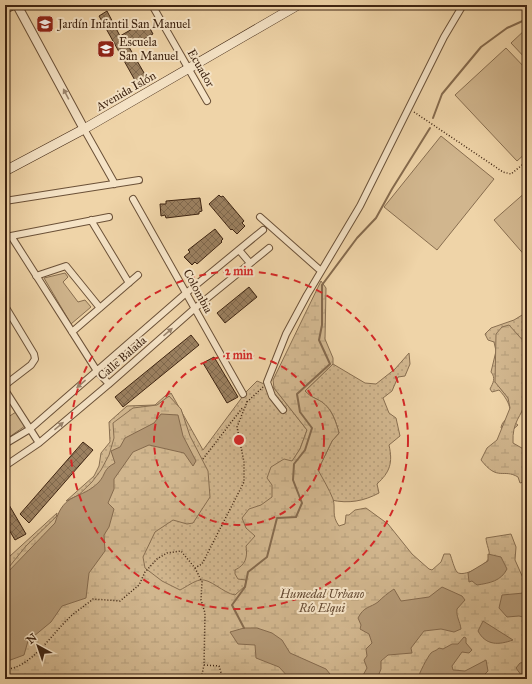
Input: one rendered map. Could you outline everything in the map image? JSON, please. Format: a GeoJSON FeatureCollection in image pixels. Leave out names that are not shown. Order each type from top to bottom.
{"type":"FeatureCollection","features":[{"type":"Feature","properties":{"kind":"main road","name":"Avenida Islón"},"geometry":{"type":"LineString","coordinates":[[5,171],[84,129],[294,6]]}},
{"type":"Feature","properties":{"kind":"street"},"geometry":{"type":"LineString","coordinates":[[5,9],[12,5]]}},
{"type":"Feature","properties":{"kind":"street"},"geometry":{"type":"LineString","coordinates":[[17,5],[115,184]]}},
{"type":"Feature","properties":{"kind":"street","name":"Ecuador"},"geometry":{"type":"LineString","coordinates":[[152,5],[207,101]]}},
{"type":"Feature","properties":{"kind":"street"},"geometry":{"type":"LineString","coordinates":[[283,410],[272,396],[267,382],[286,334],[321,271],[360,206],[408,107],[444,37],[463,5]]}},
{"type":"Feature","properties":{"kind":"street"},"geometry":{"type":"LineString","coordinates":[[5,201],[139,180]]}},
{"type":"Feature","properties":{"kind":"street","name":"Colombia"},"geometry":{"type":"LineString","coordinates":[[133,199],[185,294],[243,394]]}},
{"type":"Feature","properties":{"kind":"street"},"geometry":{"type":"LineString","coordinates":[[109,217],[11,236],[97,371],[109,384]]}},
{"type":"Feature","properties":{"kind":"street"},"geometry":{"type":"LineString","coordinates":[[260,217],[321,271]]}},
{"type":"Feature","properties":{"kind":"street"},"geometry":{"type":"LineString","coordinates":[[91,220],[129,283]]}},
{"type":"Feature","properties":{"kind":"street","name":"Calle Balada"},"geometry":{"type":"LineString","coordinates":[[5,444],[30,429],[185,294],[263,230]]}},
{"type":"Feature","properties":{"kind":"street","name":"Calle Balada"},"geometry":{"type":"LineString","coordinates":[[5,466],[39,443],[194,309],[269,248]]}},
{"type":"Feature","properties":{"kind":"street"},"geometry":{"type":"LineString","coordinates":[[238,250],[250,263]]}},
{"type":"Feature","properties":{"kind":"street"},"geometry":{"type":"LineString","coordinates":[[36,276],[66,266],[100,308]]}},
{"type":"Feature","properties":{"kind":"street"},"geometry":{"type":"LineString","coordinates":[[72,332],[138,275]]}},
{"type":"Feature","properties":{"kind":"street"},"geometry":{"type":"LineString","coordinates":[[5,306],[34,354],[35,359],[30,365],[5,385]]}},
{"type":"Feature","properties":{"kind":"street"},"geometry":{"type":"LineString","coordinates":[[5,390],[39,443]]}},
{"type":"Feature","properties":{"kind":"path"},"geometry":{"type":"LineString","coordinates":[[408,107],[503,172],[511,174],[527,161]]}},
{"type":"Feature","properties":{"kind":"path"},"geometry":{"type":"LineString","coordinates":[[203,459],[247,402],[267,382]]}},
{"type":"Feature","properties":{"kind":"path"},"geometry":{"type":"LineString","coordinates":[[195,568],[202,564],[210,552],[244,482],[244,462],[237,427],[247,402],[243,394]]}},
{"type":"Feature","properties":{"kind":"path"},"geometry":{"type":"LineString","coordinates":[[5,669],[13,669],[32,657],[70,616],[93,599],[120,601],[139,585],[144,572],[157,559],[167,552],[181,551],[195,568],[202,582],[201,600],[205,613],[204,665],[201,679]]}},
{"type":"Feature","properties":{"kind":"path"},"geometry":{"type":"LineString","coordinates":[[204,665],[219,666],[223,679]]}},
{"type":"Feature","properties":{"kind":"green space"},"geometry":{"type":"Polygon","coordinates":[[[527,28],[527,60],[511,43],[527,28]]]}},
{"type":"Feature","properties":{"kind":"green space"},"geometry":{"type":"Polygon","coordinates":[[[506,48],[527,70],[527,152],[517,161],[455,95],[506,48]]]}},
{"type":"Feature","properties":{"kind":"green space"},"geometry":{"type":"Polygon","coordinates":[[[441,136],[494,179],[437,250],[384,207],[441,136]]]}},
{"type":"Feature","properties":{"kind":"green space"},"geometry":{"type":"Polygon","coordinates":[[[527,191],[527,258],[494,220],[527,191]]]}},
{"type":"Feature","properties":{"kind":"green space"},"geometry":{"type":"Polygon","coordinates":[[[65,273],[68,277],[63,282],[78,302],[85,300],[91,307],[71,324],[44,278],[65,273]]]}},
{"type":"Feature","properties":{"kind":"green space","name":"Humedal Urbano Río Elqui"},"geometry":{"type":"Polygon","coordinates":[[[321,281],[326,288],[325,339],[333,358],[333,364],[305,391],[322,402],[328,408],[335,420],[339,433],[332,441],[318,470],[333,499],[335,519],[339,526],[345,524],[346,515],[349,515],[355,510],[366,508],[388,524],[412,554],[429,569],[432,570],[441,562],[444,554],[450,554],[457,572],[460,573],[474,570],[487,561],[489,554],[486,538],[511,534],[516,547],[515,560],[523,578],[527,581],[527,679],[5,679],[5,572],[26,546],[92,482],[101,470],[109,455],[114,438],[113,423],[133,408],[157,405],[169,396],[181,409],[190,436],[208,471],[210,497],[193,523],[187,524],[173,520],[155,532],[143,557],[145,568],[162,581],[180,590],[200,580],[208,581],[226,592],[235,595],[245,586],[246,580],[238,579],[235,574],[235,570],[245,561],[247,554],[246,546],[255,536],[246,528],[242,518],[249,509],[261,505],[272,497],[272,485],[267,478],[271,467],[284,459],[292,461],[300,449],[307,430],[274,388],[273,380],[321,281]]]}},
{"type":"Feature","properties":{"kind":"green space"},"geometry":{"type":"Polygon","coordinates":[[[527,312],[527,397],[512,421],[518,425],[510,432],[501,428],[510,414],[508,403],[499,390],[492,392],[490,389],[494,380],[491,372],[496,351],[494,342],[488,340],[485,334],[491,328],[514,320],[527,312]]]}},
{"type":"Feature","properties":{"kind":"green space"},"geometry":{"type":"Polygon","coordinates":[[[509,325],[527,345],[528,394],[525,405],[515,424],[513,436],[513,443],[527,451],[527,481],[520,483],[518,477],[496,473],[487,467],[481,460],[487,448],[497,440],[510,408],[508,398],[495,382],[496,334],[502,327],[509,325]]]}},
{"type":"Feature","properties":{"kind":"green space"},"geometry":{"type":"Polygon","coordinates":[[[409,353],[410,364],[405,376],[398,377],[392,391],[383,398],[389,413],[396,418],[400,436],[389,445],[391,457],[389,467],[388,471],[377,484],[379,493],[356,501],[344,502],[331,500],[318,470],[332,441],[339,433],[335,420],[328,408],[305,391],[333,364],[365,383],[376,384],[395,369],[409,353]]]}},
{"type":"Feature","properties":{"kind":"green space"},"geometry":{"type":"Polygon","coordinates":[[[257,381],[274,388],[307,430],[300,449],[290,465],[339,540],[91,679],[115,463],[83,493],[66,501],[94,476],[99,466],[101,453],[110,442],[109,422],[127,406],[155,405],[171,393],[203,450],[246,392],[257,381]]]}},
{"type":"Feature","properties":{"kind":"green space"},"geometry":{"type":"Polygon","coordinates":[[[16,412],[25,426],[5,440],[5,419],[16,412]]]}},
{"type":"Feature","properties":{"kind":"green space"},"geometry":{"type":"Polygon","coordinates":[[[57,513],[55,523],[5,576],[5,562],[9,557],[57,513]]]}},
{"type":"Feature","properties":{"kind":"shaded area"},"geometry":{"type":"Polygon","coordinates":[[[161,414],[178,415],[183,436],[196,461],[193,466],[184,453],[149,445],[133,452],[114,479],[114,489],[108,503],[114,509],[109,527],[104,535],[105,551],[89,573],[86,598],[62,606],[51,622],[28,641],[24,655],[5,662],[5,575],[55,523],[63,506],[68,501],[92,488],[99,482],[111,465],[115,463],[111,451],[120,447],[125,438],[154,423],[161,414]]]}},
{"type":"Feature","properties":{"kind":"shaded area"},"geometry":{"type":"Polygon","coordinates":[[[488,554],[501,557],[507,569],[505,573],[495,581],[477,585],[472,581],[469,582],[468,573],[488,561],[488,554]]]}},
{"type":"Feature","properties":{"kind":"shaded area"},"geometry":{"type":"Polygon","coordinates":[[[442,587],[462,596],[465,600],[457,609],[461,629],[454,632],[441,629],[424,631],[411,648],[412,653],[388,655],[381,661],[381,669],[377,679],[361,679],[367,668],[364,660],[367,656],[366,649],[372,643],[369,634],[360,629],[361,625],[358,618],[360,614],[394,589],[401,601],[429,597],[442,587]]]}},
{"type":"Feature","properties":{"kind":"shaded area"},"geometry":{"type":"Polygon","coordinates":[[[524,593],[527,595],[527,618],[519,616],[507,617],[499,608],[502,595],[524,593]]]}},
{"type":"Feature","properties":{"kind":"shaded area"},"geometry":{"type":"Polygon","coordinates":[[[483,621],[513,640],[503,643],[489,642],[481,636],[478,631],[483,621]]]}},
{"type":"Feature","properties":{"kind":"shaded area"},"geometry":{"type":"Polygon","coordinates":[[[244,628],[257,628],[272,633],[282,640],[290,653],[326,669],[334,679],[290,679],[279,667],[256,658],[255,645],[238,644],[230,632],[244,628]]]}},
{"type":"Feature","properties":{"kind":"shaded area"},"geometry":{"type":"Polygon","coordinates":[[[464,637],[466,638],[466,643],[472,650],[469,653],[462,652],[452,666],[453,670],[465,671],[486,660],[488,671],[480,679],[418,679],[423,666],[431,653],[439,648],[443,649],[452,644],[458,644],[464,637]]]}},
{"type":"Feature","properties":{"kind":"shaded area"},"geometry":{"type":"Polygon","coordinates":[[[527,662],[527,679],[524,679],[516,668],[520,663],[527,662]]]}},
{"type":"Feature","properties":{"kind":"building"},"geometry":{"type":"Polygon","coordinates":[[[107,11],[120,36],[146,21],[153,34],[129,47],[147,78],[137,84],[99,16],[107,11]]]}},
{"type":"Feature","properties":{"kind":"building"},"geometry":{"type":"Polygon","coordinates":[[[219,195],[221,197],[223,196],[244,221],[242,223],[245,226],[237,234],[232,229],[231,230],[209,204],[219,195]]]}},
{"type":"Feature","properties":{"kind":"building"},"geometry":{"type":"Polygon","coordinates":[[[200,198],[202,211],[199,212],[199,214],[166,218],[165,215],[161,216],[160,204],[166,204],[166,201],[200,198]]]}},
{"type":"Feature","properties":{"kind":"building"},"geometry":{"type":"Polygon","coordinates":[[[215,229],[223,239],[221,241],[222,242],[197,264],[195,262],[192,265],[184,257],[190,252],[188,250],[215,229]]]}},
{"type":"Feature","properties":{"kind":"building"},"geometry":{"type":"Polygon","coordinates":[[[249,287],[257,297],[225,323],[217,313],[249,287]]]}},
{"type":"Feature","properties":{"kind":"building"},"geometry":{"type":"Polygon","coordinates":[[[191,335],[199,345],[123,407],[115,397],[191,335]]]}},
{"type":"Feature","properties":{"kind":"building"},"geometry":{"type":"Polygon","coordinates":[[[214,357],[238,397],[227,403],[203,363],[214,357]]]}},
{"type":"Feature","properties":{"kind":"building"},"geometry":{"type":"Polygon","coordinates":[[[83,442],[93,450],[29,523],[20,514],[83,442]]]}},
{"type":"Feature","properties":{"kind":"building"},"geometry":{"type":"Polygon","coordinates":[[[5,498],[26,534],[15,540],[5,523],[5,498]]]}},
{"type":"Feature","properties":{"kind":"waterway"},"geometry":{"type":"LineString","coordinates":[[433,118],[442,94],[481,47],[507,28],[527,19]]}},
{"type":"Feature","properties":{"kind":"waterway"},"geometry":{"type":"LineString","coordinates":[[244,628],[232,605],[245,587],[248,572],[267,557],[277,518],[296,517],[302,503],[293,480],[294,464],[305,450],[312,428],[300,412],[297,394],[330,364],[319,340],[322,325],[322,285],[357,238],[376,218],[392,189],[430,128]]}},
{"type":"Feature","properties":{"kind":"place","name":"Jardín Infantil San Manuel"},"geometry":{"type":"Point","coordinates":[45,24]}},
{"type":"Feature","properties":{"kind":"place","name":"Escuela San Manuel"},"geometry":{"type":"Point","coordinates":[106,49]}}]}
